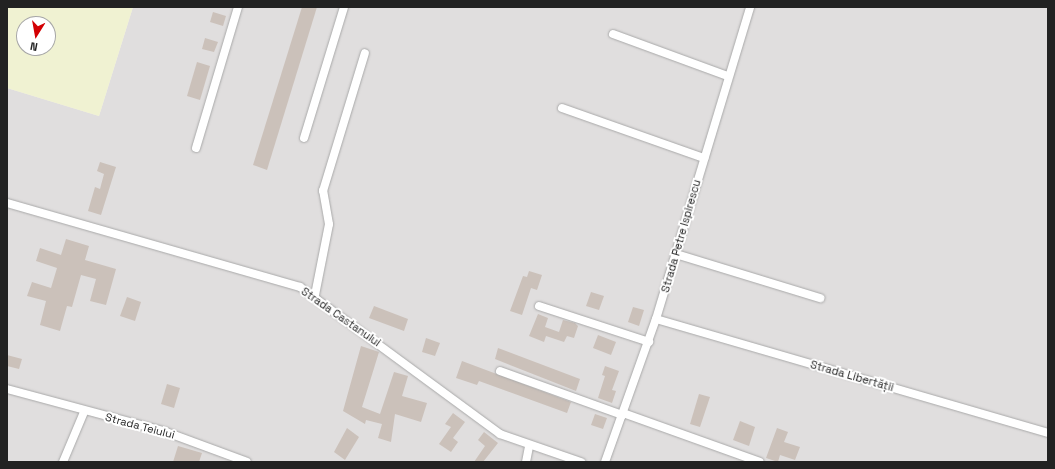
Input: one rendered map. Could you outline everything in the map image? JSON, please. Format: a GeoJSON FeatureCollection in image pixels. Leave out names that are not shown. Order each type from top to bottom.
{"type":"FeatureCollection","features":[{"type":"Feature","properties":{"kind":"street"},"geometry":{"type":"LineString","coordinates":[[196,148],[238,7]]}},
{"type":"Feature","properties":{"kind":"street"},"geometry":{"type":"LineString","coordinates":[[304,138],[344,7]]}},
{"type":"Feature","properties":{"kind":"street","name":"Strada Petre Ispirescu"},"geometry":{"type":"LineString","coordinates":[[605,462],[656,319],[750,7]]}},
{"type":"Feature","properties":{"kind":"street"},"geometry":{"type":"LineString","coordinates":[[613,34],[728,76]]}},
{"type":"Feature","properties":{"kind":"street"},"geometry":{"type":"LineString","coordinates":[[315,295],[329,224],[325,183],[365,53]]}},
{"type":"Feature","properties":{"kind":"street"},"geometry":{"type":"LineString","coordinates":[[562,108],[704,158]]}},
{"type":"Feature","properties":{"kind":"street","name":"Strada Castanului"},"geometry":{"type":"LineString","coordinates":[[7,203],[281,280],[315,295],[500,434],[530,446],[581,462]]}},
{"type":"Feature","properties":{"kind":"street"},"geometry":{"type":"LineString","coordinates":[[676,254],[820,298]]}},
{"type":"Feature","properties":{"kind":"street"},"geometry":{"type":"LineString","coordinates":[[540,306],[648,342]]}},
{"type":"Feature","properties":{"kind":"street","name":"Strada Libertății"},"geometry":{"type":"LineString","coordinates":[[656,319],[1048,434]]}},
{"type":"Feature","properties":{"kind":"street"},"geometry":{"type":"LineString","coordinates":[[500,371],[760,462]]}},
{"type":"Feature","properties":{"kind":"street","name":"Strada Teiului"},"geometry":{"type":"LineString","coordinates":[[7,389],[84,412],[166,432],[247,462]]}},
{"type":"Feature","properties":{"kind":"street"},"geometry":{"type":"LineString","coordinates":[[63,462],[84,412]]}},
{"type":"Feature","properties":{"kind":"street"},"geometry":{"type":"LineString","coordinates":[[526,462],[530,446]]}},
{"type":"Feature","properties":{"kind":"shaded area"},"geometry":{"type":"Polygon","coordinates":[[[133,7],[1048,7],[1048,462],[7,462],[7,88],[99,116],[133,7]]]}},
{"type":"Feature","properties":{"kind":"green space"},"geometry":{"type":"Polygon","coordinates":[[[7,7],[133,7],[99,116],[7,88],[7,7]]]}},
{"type":"Feature","properties":{"kind":"building"},"geometry":{"type":"Polygon","coordinates":[[[302,7],[317,7],[267,170],[253,165],[302,7]]]}},
{"type":"Feature","properties":{"kind":"building"},"geometry":{"type":"Polygon","coordinates":[[[213,12],[226,16],[223,26],[210,22],[213,12]]]}},
{"type":"Feature","properties":{"kind":"building"},"geometry":{"type":"Polygon","coordinates":[[[205,38],[218,42],[214,52],[202,49],[205,38]]]}},
{"type":"Feature","properties":{"kind":"building"},"geometry":{"type":"Polygon","coordinates":[[[197,62],[210,66],[200,100],[187,96],[197,62]]]}},
{"type":"Feature","properties":{"kind":"building"},"geometry":{"type":"Polygon","coordinates":[[[100,162],[116,167],[101,215],[88,211],[95,187],[100,189],[104,174],[97,171],[100,162]]]}},
{"type":"Feature","properties":{"kind":"building"},"geometry":{"type":"Polygon","coordinates":[[[66,239],[89,246],[85,260],[116,269],[106,305],[90,301],[96,279],[81,275],[72,307],[67,306],[60,331],[40,325],[46,301],[27,296],[32,282],[51,288],[57,268],[36,261],[40,248],[61,255],[66,239]]]}},
{"type":"Feature","properties":{"kind":"building"},"geometry":{"type":"Polygon","coordinates":[[[529,271],[542,275],[537,290],[531,288],[522,315],[510,311],[523,276],[527,277],[529,271]]]}},
{"type":"Feature","properties":{"kind":"building"},"geometry":{"type":"Polygon","coordinates":[[[591,292],[604,296],[599,310],[586,306],[591,292]]]}},
{"type":"Feature","properties":{"kind":"building"},"geometry":{"type":"Polygon","coordinates":[[[127,297],[141,302],[135,321],[120,316],[127,297]]]}},
{"type":"Feature","properties":{"kind":"building"},"geometry":{"type":"Polygon","coordinates":[[[374,306],[408,319],[404,331],[369,318],[374,306]]]}},
{"type":"Feature","properties":{"kind":"building"},"geometry":{"type":"Polygon","coordinates":[[[633,307],[644,310],[639,326],[628,322],[633,307]]]}},
{"type":"Feature","properties":{"kind":"building"},"geometry":{"type":"Polygon","coordinates":[[[538,314],[548,318],[545,327],[559,332],[563,320],[575,323],[578,326],[574,338],[567,336],[564,342],[546,336],[544,342],[529,336],[538,314]]]}},
{"type":"Feature","properties":{"kind":"building"},"geometry":{"type":"Polygon","coordinates":[[[598,335],[616,342],[611,355],[593,348],[598,335]]]}},
{"type":"Feature","properties":{"kind":"building"},"geometry":{"type":"Polygon","coordinates":[[[426,338],[440,343],[435,356],[422,352],[426,338]]]}},
{"type":"Feature","properties":{"kind":"building"},"geometry":{"type":"Polygon","coordinates":[[[361,346],[379,352],[362,407],[380,414],[394,372],[408,376],[402,396],[427,403],[421,422],[395,414],[391,442],[378,438],[382,424],[366,420],[365,424],[343,411],[361,346]]]}},
{"type":"Feature","properties":{"kind":"building"},"geometry":{"type":"Polygon","coordinates":[[[498,348],[580,379],[576,391],[495,359],[498,348]]]}},
{"type":"Feature","properties":{"kind":"building"},"geometry":{"type":"Polygon","coordinates":[[[7,355],[22,359],[19,369],[7,366],[7,355]]]}},
{"type":"Feature","properties":{"kind":"building"},"geometry":{"type":"Polygon","coordinates":[[[462,361],[571,402],[567,413],[479,381],[477,385],[456,378],[462,361]]]}},
{"type":"Feature","properties":{"kind":"building"},"geometry":{"type":"Polygon","coordinates":[[[605,366],[619,371],[612,390],[616,391],[612,403],[598,398],[605,376],[602,375],[605,366]]]}},
{"type":"Feature","properties":{"kind":"building"},"geometry":{"type":"Polygon","coordinates":[[[167,384],[180,388],[174,408],[161,404],[167,384]]]}},
{"type":"Feature","properties":{"kind":"building"},"geometry":{"type":"Polygon","coordinates":[[[699,394],[710,397],[700,427],[690,424],[699,394]]]}},
{"type":"Feature","properties":{"kind":"building"},"geometry":{"type":"Polygon","coordinates":[[[453,413],[465,422],[453,438],[458,442],[451,452],[439,444],[451,427],[445,424],[453,413]]]}},
{"type":"Feature","properties":{"kind":"building"},"geometry":{"type":"Polygon","coordinates":[[[595,414],[607,418],[603,429],[591,425],[595,414]]]}},
{"type":"Feature","properties":{"kind":"building"},"geometry":{"type":"Polygon","coordinates":[[[740,421],[755,427],[749,446],[733,440],[740,421]]]}},
{"type":"Feature","properties":{"kind":"building"},"geometry":{"type":"Polygon","coordinates":[[[347,428],[359,437],[345,460],[334,452],[347,428]]]}},
{"type":"Feature","properties":{"kind":"building"},"geometry":{"type":"Polygon","coordinates":[[[777,428],[788,432],[784,442],[800,447],[795,460],[780,455],[778,462],[766,458],[777,428]]]}},
{"type":"Feature","properties":{"kind":"building"},"geometry":{"type":"Polygon","coordinates":[[[484,432],[498,443],[483,462],[474,462],[485,446],[478,440],[484,432]]]}},
{"type":"Feature","properties":{"kind":"building"},"geometry":{"type":"Polygon","coordinates":[[[178,446],[202,453],[199,462],[173,462],[178,446]]]}}]}
